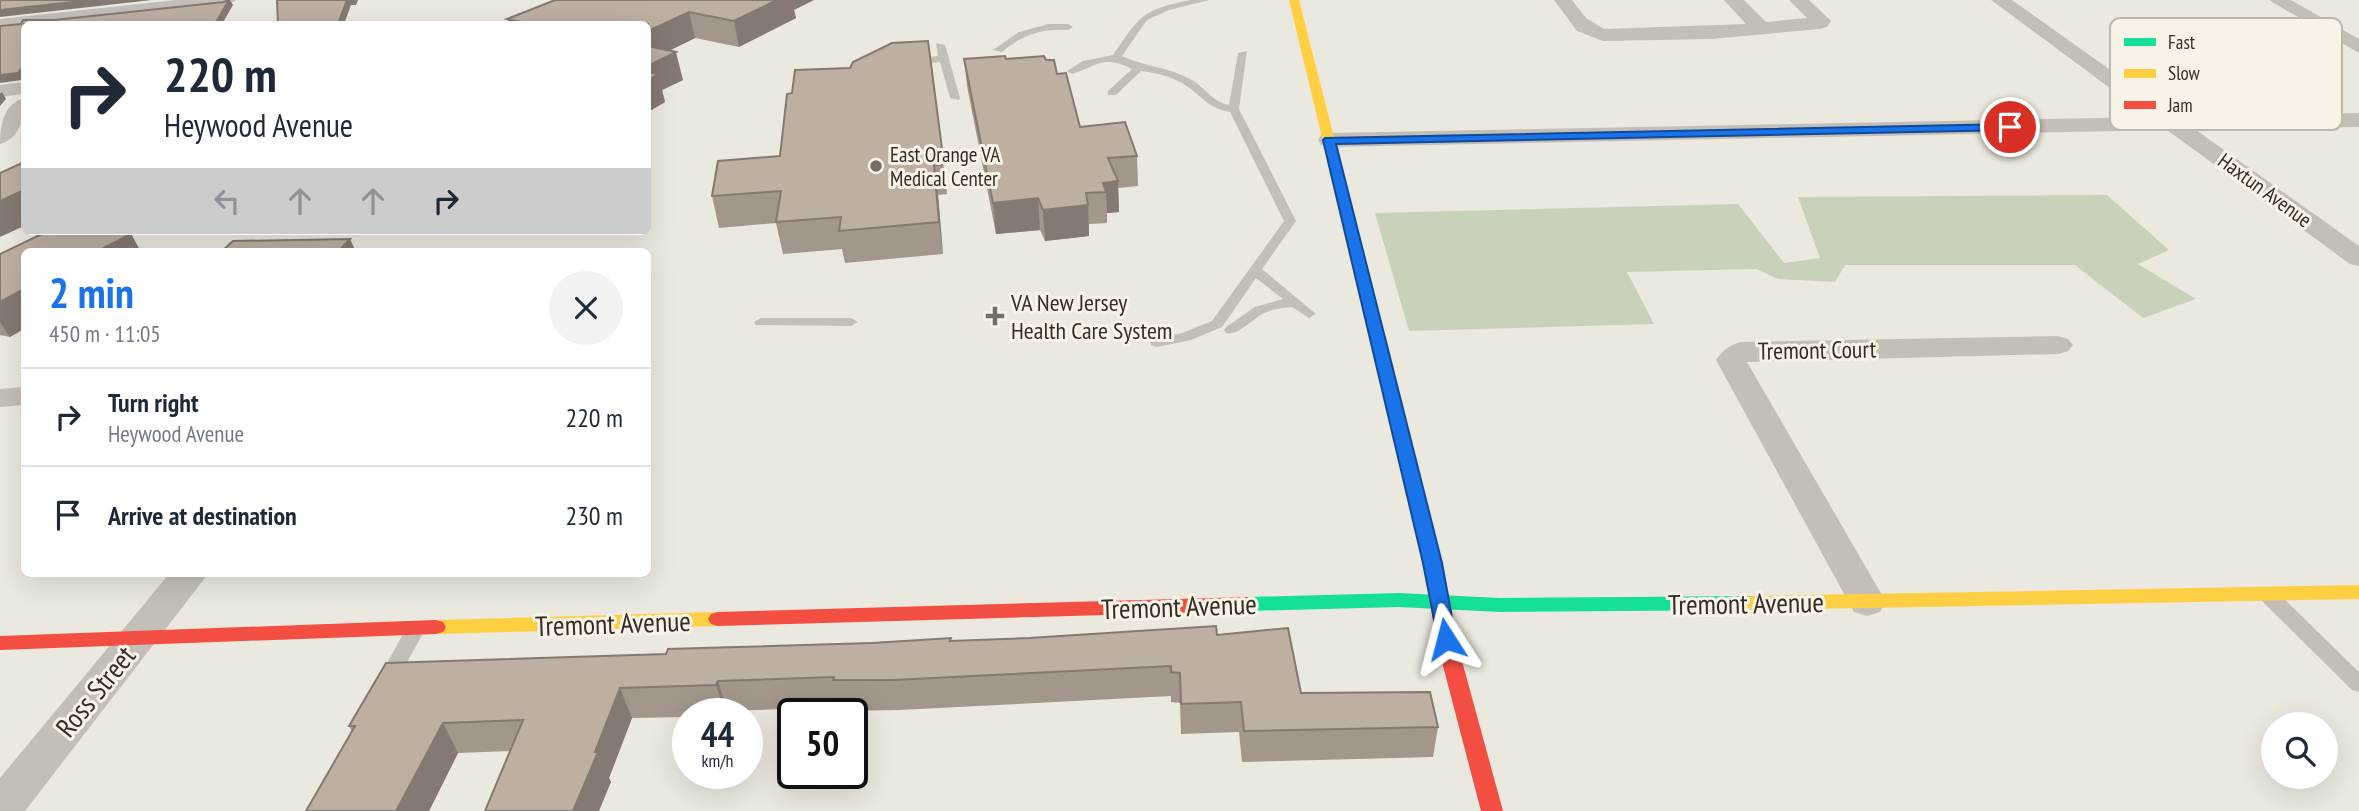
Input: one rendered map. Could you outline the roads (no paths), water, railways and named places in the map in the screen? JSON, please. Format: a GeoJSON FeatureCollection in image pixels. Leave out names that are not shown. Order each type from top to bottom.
{"type":"FeatureCollection","features":[{"type":"Feature","properties":{"kind":"street"},"geometry":{"type":"LineString","coordinates":[[32,21],[227,0]]}},
{"type":"Feature","properties":{"kind":"street"},"geometry":{"type":"LineString","coordinates":[[1294,0],[1440,601],[1446,639],[1492,811]]}},
{"type":"Feature","properties":{"kind":"street"},"geometry":{"type":"LineString","coordinates":[[1563,0],[1578,25],[1589,32],[1603,35],[1762,29],[1820,23],[1798,0]]}},
{"type":"Feature","properties":{"kind":"street"},"geometry":{"type":"LineString","coordinates":[[1734,0],[1762,29]]}},
{"type":"Feature","properties":{"kind":"street","name":"Haxtun Avenue"},"geometry":{"type":"LineString","coordinates":[[2000,0],[2110,78]]}},
{"type":"Feature","properties":{"kind":"street"},"geometry":{"type":"LineString","coordinates":[[2278,0],[2309,18]]}},
{"type":"Feature","properties":{"kind":"street"},"geometry":{"type":"LineString","coordinates":[[0,25],[21,22]]}},
{"type":"Feature","properties":{"kind":"street"},"geometry":{"type":"LineString","coordinates":[[2342,37],[2359,47]]}},
{"type":"Feature","properties":{"kind":"street"},"geometry":{"type":"LineString","coordinates":[[0,91],[21,88]]}},
{"type":"Feature","properties":{"kind":"street"},"geometry":{"type":"LineString","coordinates":[[0,137],[21,109]]}},
{"type":"Feature","properties":{"kind":"street"},"geometry":{"type":"LineString","coordinates":[[1329,140],[2110,125]]}},
{"type":"Feature","properties":{"kind":"street","name":"Haxtun Avenue"},"geometry":{"type":"LineString","coordinates":[[2183,130],[2359,258]]}},
{"type":"Feature","properties":{"kind":"street","name":"Tremont Court"},"geometry":{"type":"LineString","coordinates":[[1867,602],[1731,360],[1741,351],[2058,345]]}},
{"type":"Feature","properties":{"kind":"street"},"geometry":{"type":"LineString","coordinates":[[0,398],[21,396]]}},
{"type":"Feature","properties":{"kind":"street","name":"Ross Street"},"geometry":{"type":"LineString","coordinates":[[0,810],[188,577]]}},
{"type":"Feature","properties":{"kind":"street","name":"Tremont Avenue"},"geometry":{"type":"LineString","coordinates":[[0,643],[139,636],[1226,604],[1440,601],[1500,605],[1867,602],[2359,592]]}},
{"type":"Feature","properties":{"kind":"lane"},"geometry":{"type":"LineString","coordinates":[[1116,57],[1144,18],[1166,8],[1204,0]]}},
{"type":"Feature","properties":{"kind":"lane"},"geometry":{"type":"LineString","coordinates":[[998,50],[1011,38],[1028,30],[1048,25],[1068,27]]}},
{"type":"Feature","properties":{"kind":"lane"},"geometry":{"type":"LineString","coordinates":[[940,45],[955,98]]}},
{"type":"Feature","properties":{"kind":"lane"},"geometry":{"type":"LineString","coordinates":[[1157,343],[1186,337],[1217,324],[1290,220],[1234,109],[1243,54]]}},
{"type":"Feature","properties":{"kind":"lane"},"geometry":{"type":"LineString","coordinates":[[1072,71],[1087,63],[1116,57],[1139,68],[1164,71],[1190,83],[1217,106],[1234,109]]}},
{"type":"Feature","properties":{"kind":"lane"},"geometry":{"type":"LineString","coordinates":[[896,64],[943,59]]}},
{"type":"Feature","properties":{"kind":"lane"},"geometry":{"type":"LineString","coordinates":[[1112,93],[1139,68]]}},
{"type":"Feature","properties":{"kind":"lane"},"geometry":{"type":"LineString","coordinates":[[1256,271],[1310,314]]}},
{"type":"Feature","properties":{"kind":"lane"},"geometry":{"type":"LineString","coordinates":[[1231,330],[1246,316],[1276,303],[1295,302]]}},
{"type":"Feature","properties":{"kind":"lane"},"geometry":{"type":"LineString","coordinates":[[761,323],[851,322]]}},
{"type":"Feature","properties":{"kind":"lane"},"geometry":{"type":"LineString","coordinates":[[2267,594],[2359,684]]}},
{"type":"Feature","properties":{"kind":"lane"},"geometry":{"type":"LineString","coordinates":[[375,702],[416,628]]}},
{"type":"Feature","properties":{"kind":"place","name":"East Orange VA Medical Center"},"geometry":{"type":"Point","coordinates":[876,166]}},
{"type":"Feature","properties":{"kind":"place","name":"VA New Jersey Health Care System"},"geometry":{"type":"Point","coordinates":[995,316]}}]}
